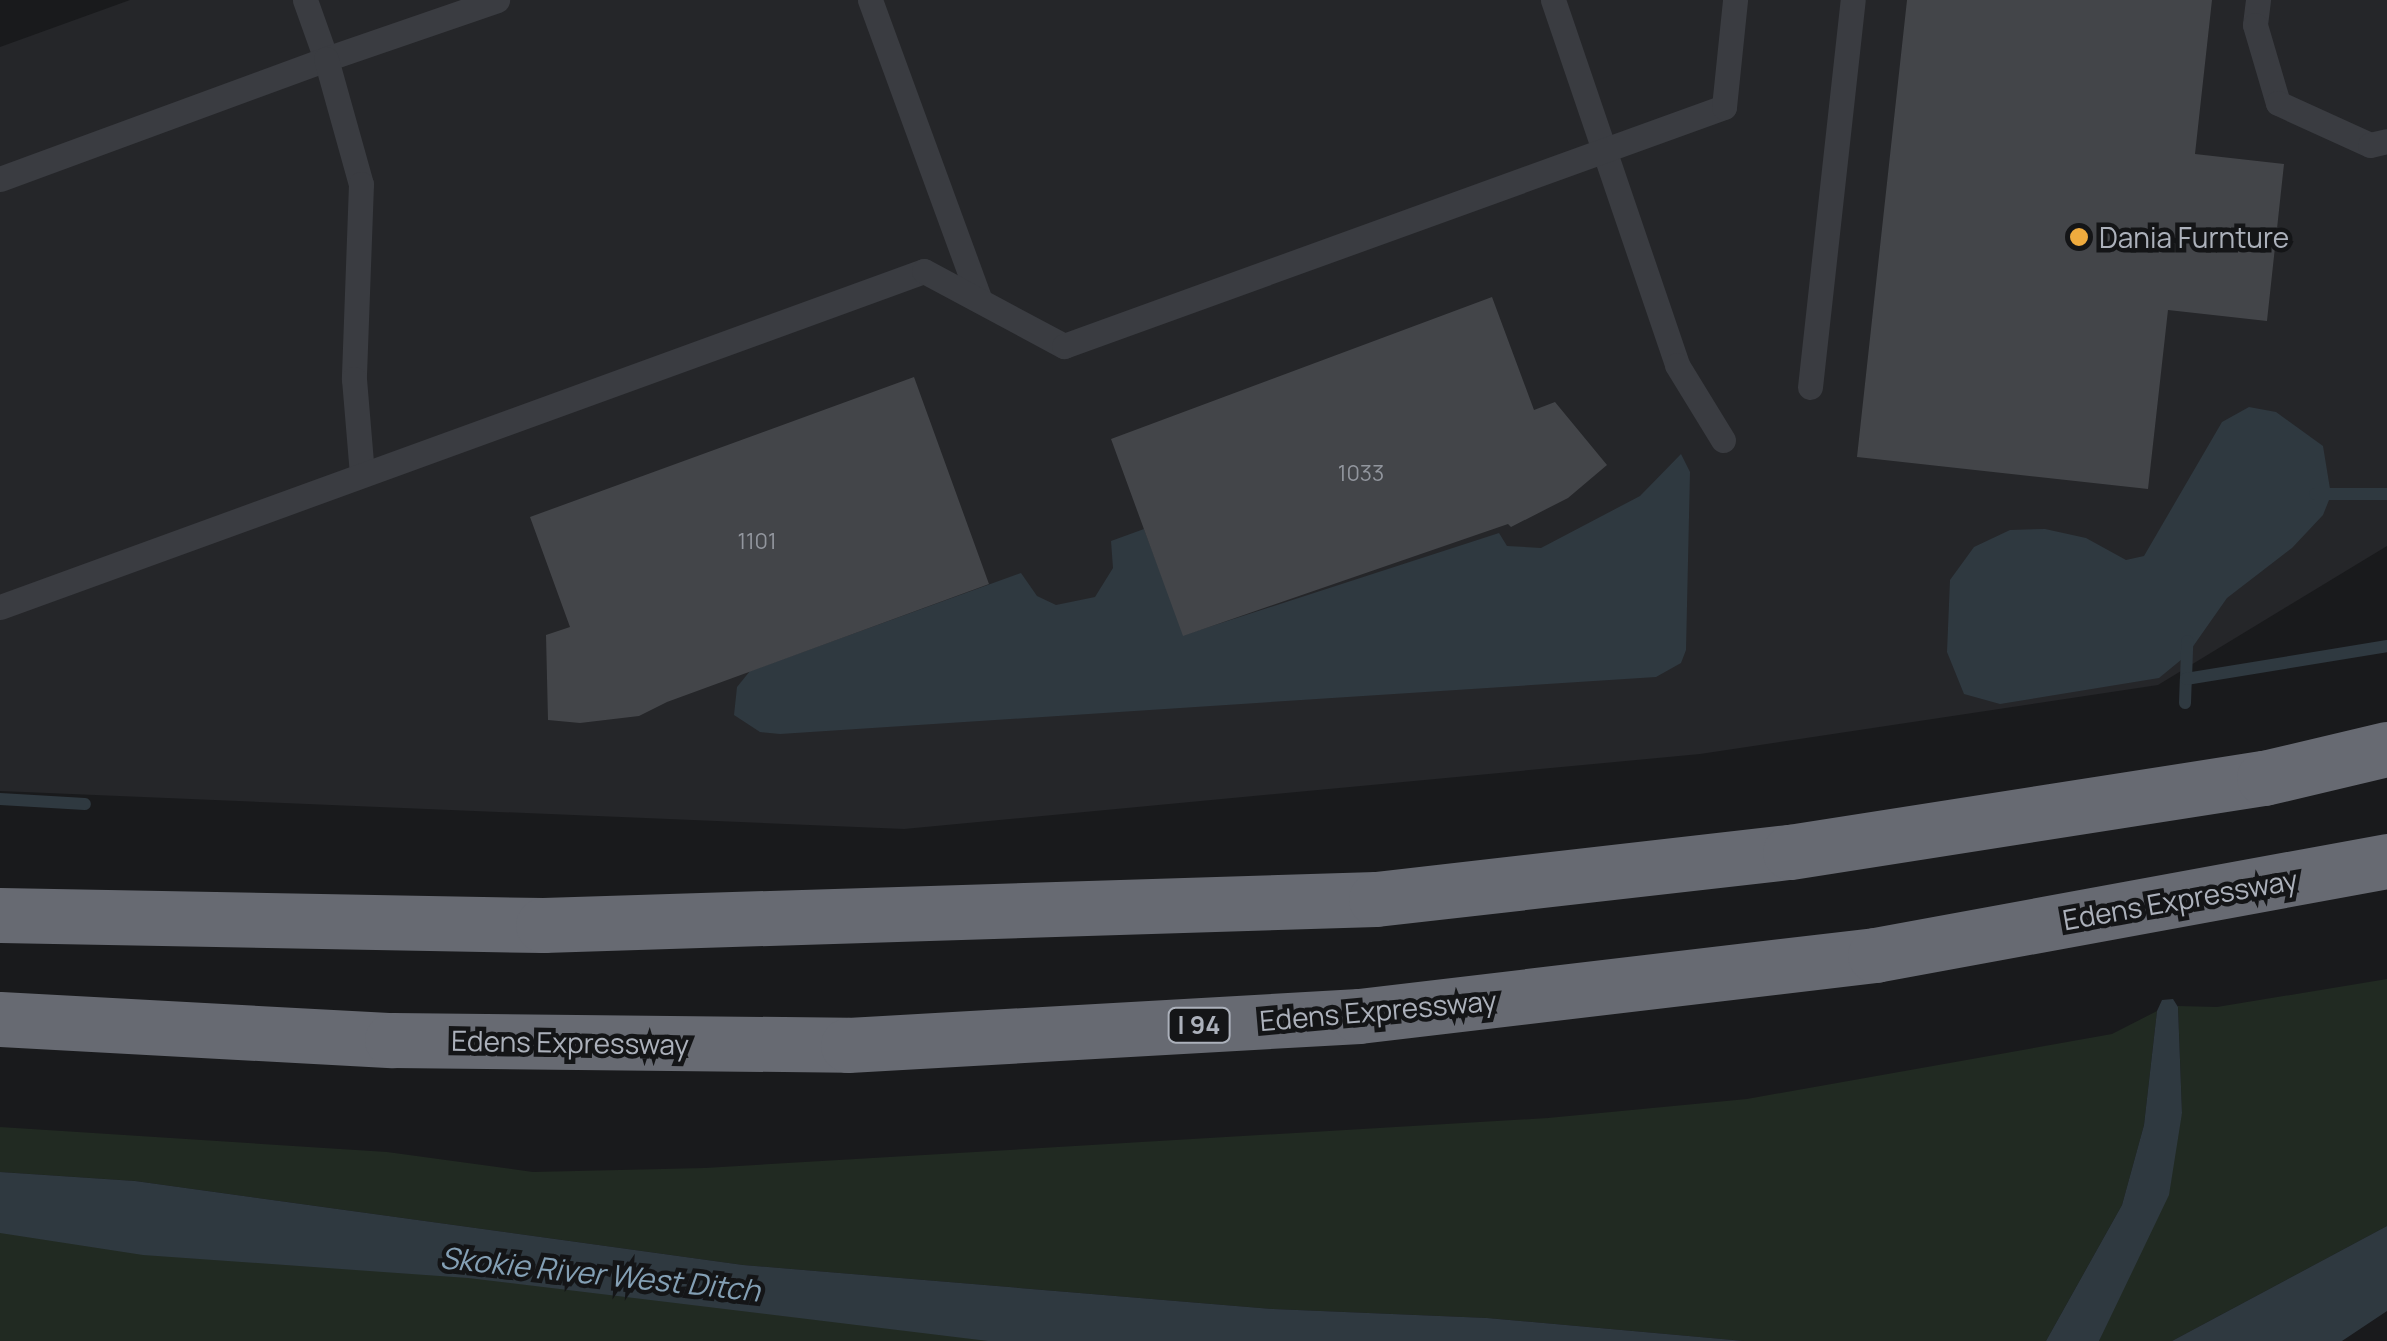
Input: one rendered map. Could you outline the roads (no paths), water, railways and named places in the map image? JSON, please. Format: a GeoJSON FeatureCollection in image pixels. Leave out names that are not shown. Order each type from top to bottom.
{"type":"FeatureCollection","features":[{"type":"Feature","properties":{"kind":"highway"},"geometry":{"type":"LineString","coordinates":[[0,915],[542,926],[1376,899],[1809,849],[2264,778],[2387,749]]}},
{"type":"Feature","properties":{"kind":"highway","name":"Edens Expressway"},"geometry":{"type":"LineString","coordinates":[[0,1019],[392,1040],[848,1044],[1360,1016],[1875,955],[2387,861]]}},
{"type":"Feature","properties":{"kind":"lane"},"geometry":{"type":"LineString","coordinates":[[305,0],[361,184],[354,379],[362,476]]}},
{"type":"Feature","properties":{"kind":"lane"},"geometry":{"type":"LineString","coordinates":[[0,179],[497,0]]}},
{"type":"Feature","properties":{"kind":"lane"},"geometry":{"type":"LineString","coordinates":[[870,0],[980,301]]}},
{"type":"Feature","properties":{"kind":"lane"},"geometry":{"type":"LineString","coordinates":[[1553,0],[1678,365],[1723,440]]}},
{"type":"Feature","properties":{"kind":"lane"},"geometry":{"type":"LineString","coordinates":[[0,607],[924,271],[1064,346],[1724,107],[1735,0]]}},
{"type":"Feature","properties":{"kind":"lane"},"geometry":{"type":"LineString","coordinates":[[1810,386],[1853,0]]}},
{"type":"Feature","properties":{"kind":"lane"},"geometry":{"type":"LineString","coordinates":[[2258,0],[2255,25],[2278,103],[2370,144],[2387,141]]}},
{"type":"Feature","properties":{"kind":"water"},"geometry":{"type":"Polygon","coordinates":[[[2249,407],[2276,412],[2323,446],[2331,495],[2323,515],[2292,548],[2227,598],[2187,655],[2159,678],[2000,704],[1964,694],[1947,652],[1950,580],[1974,547],[2010,530],[2045,529],[2086,538],[2126,560],[2144,556],[2222,422],[2249,407]]]}},
{"type":"Feature","properties":{"kind":"water"},"geometry":{"type":"Polygon","coordinates":[[[1681,454],[1690,472],[1686,650],[1681,663],[1656,677],[780,734],[760,732],[734,715],[737,687],[750,671],[1021,573],[1037,596],[1056,605],[1095,597],[1113,568],[1111,541],[1144,529],[1184,635],[1499,533],[1507,546],[1541,548],[1640,496],[1681,454]]]}},
{"type":"Feature","properties":{"kind":"water"},"geometry":{"type":"Polygon","coordinates":[[[2173,999],[2178,1007],[2182,1113],[2169,1195],[2099,1341],[2046,1341],[2122,1205],[2144,1125],[2157,1011],[2162,1000],[2173,999]]]}},
{"type":"Feature","properties":{"kind":"water","name":"Skokie River West Ditch"},"geometry":{"type":"Polygon","coordinates":[[[0,1172],[135,1181],[743,1265],[1273,1309],[1487,1318],[1744,1341],[988,1341],[468,1278],[143,1255],[0,1233],[0,1172]]]}},
{"type":"Feature","properties":{"kind":"water"},"geometry":{"type":"Polygon","coordinates":[[[2387,1226],[2387,1311],[2342,1341],[2172,1341],[2387,1226]]]}},
{"type":"Feature","properties":{"kind":"waterway"},"geometry":{"type":"LineString","coordinates":[[2315,494],[2387,494]]}},
{"type":"Feature","properties":{"kind":"waterway"},"geometry":{"type":"LineString","coordinates":[[2186,679],[2187,641]]}},
{"type":"Feature","properties":{"kind":"waterway"},"geometry":{"type":"LineString","coordinates":[[2185,703],[2186,679],[2387,646]]}},
{"type":"Feature","properties":{"kind":"waterway"},"geometry":{"type":"LineString","coordinates":[[0,799],[85,804]]}},
{"type":"Feature","properties":{"kind":"place","name":"Dania Furnture"},"geometry":{"type":"Point","coordinates":[2079,237]}}]}
